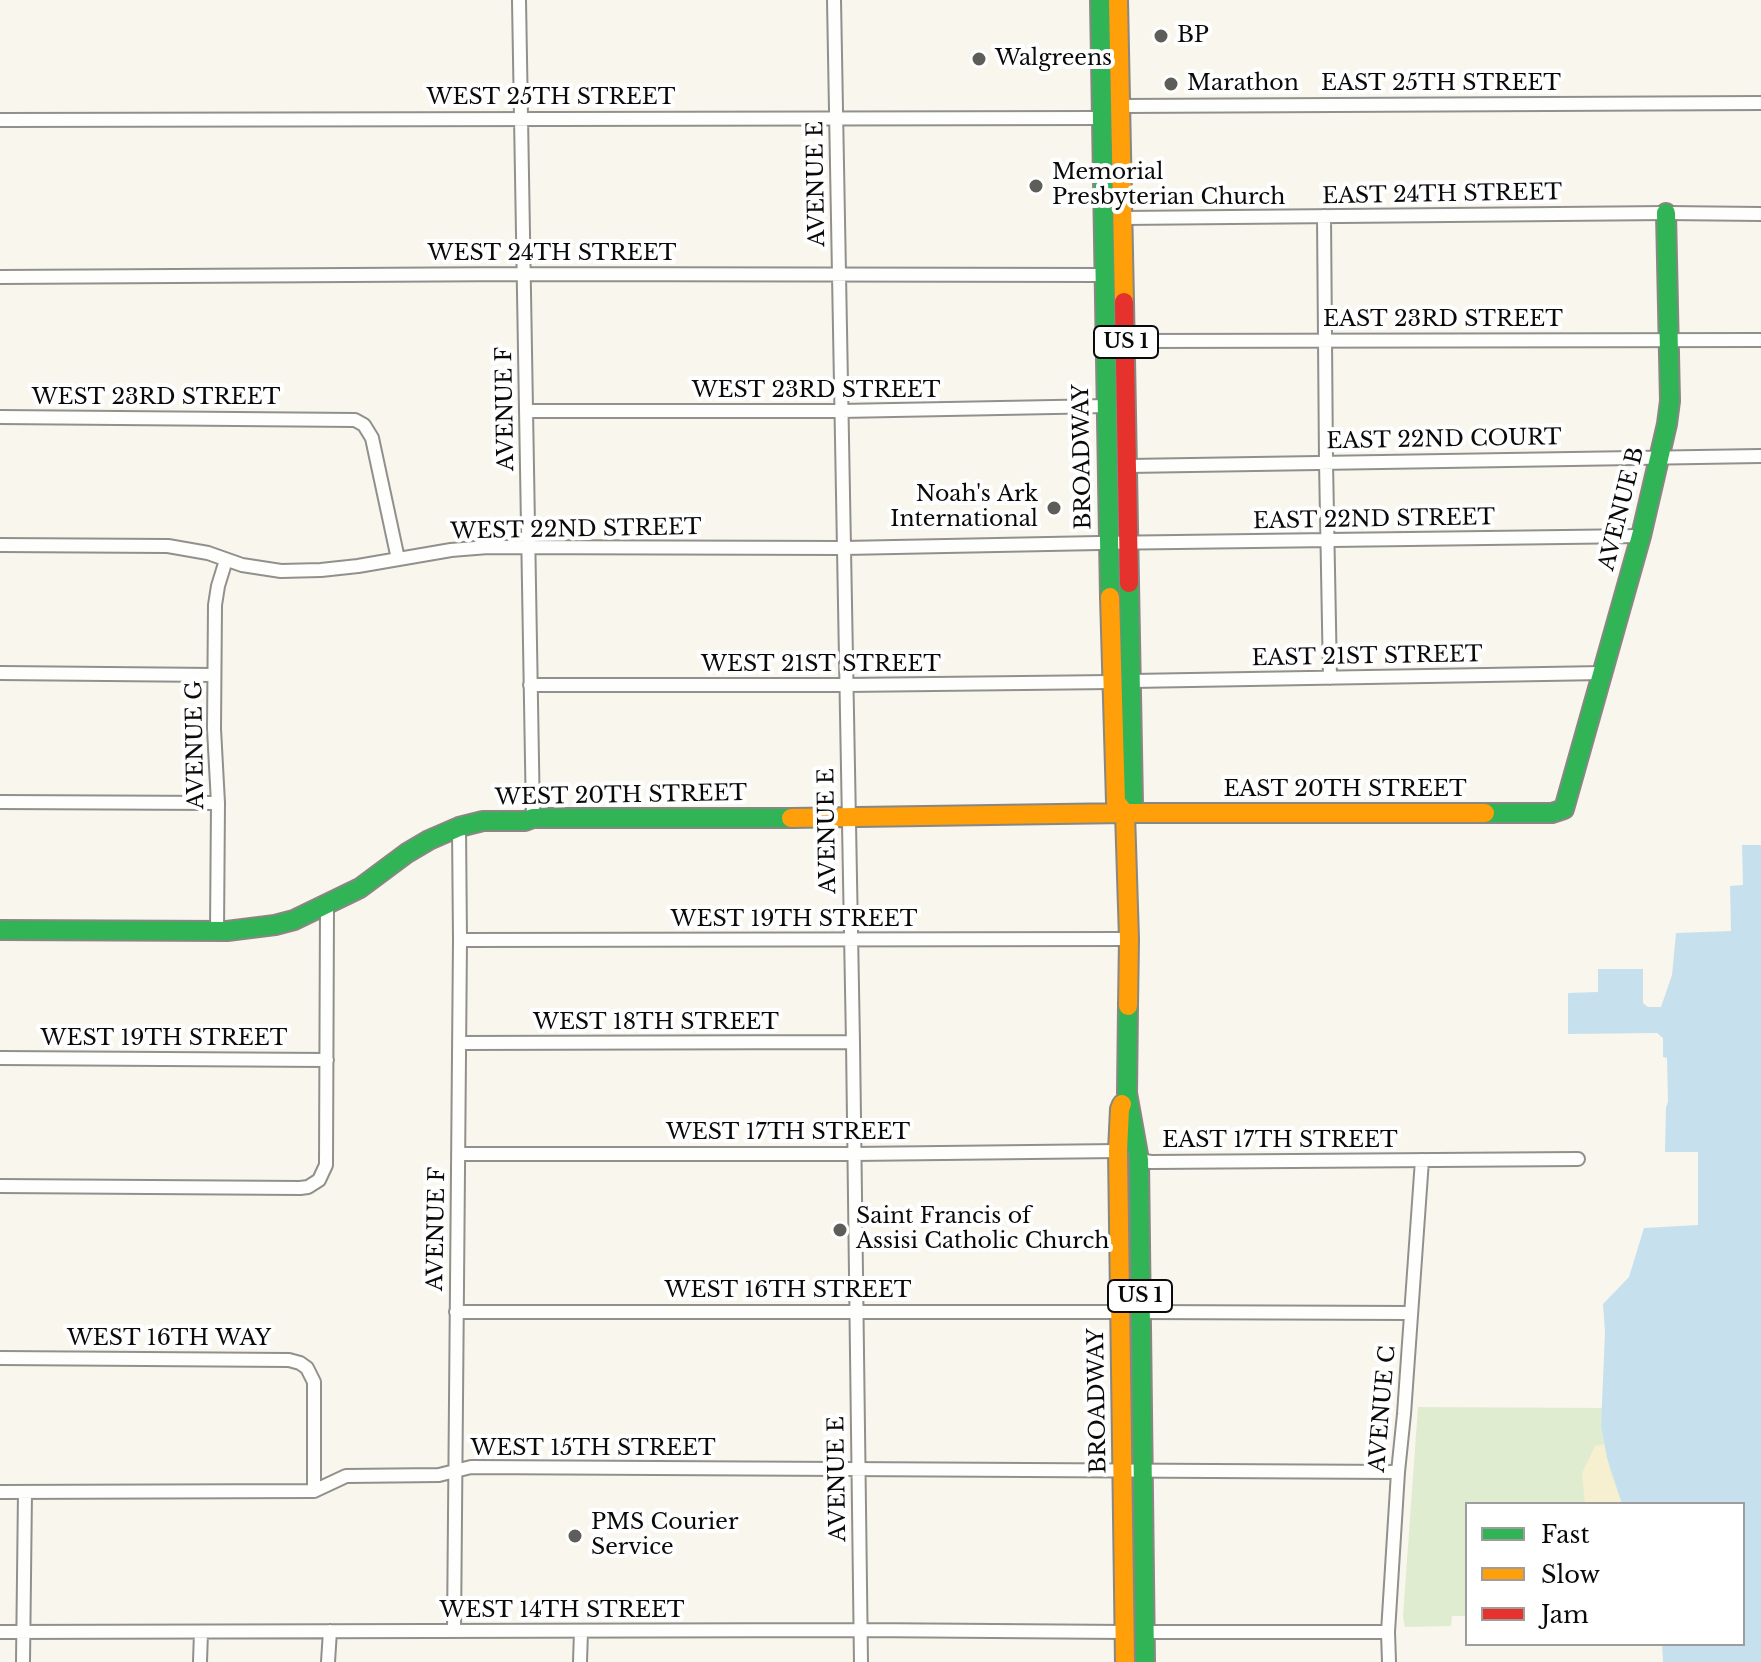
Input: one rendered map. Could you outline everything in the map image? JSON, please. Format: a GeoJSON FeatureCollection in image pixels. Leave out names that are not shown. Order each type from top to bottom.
{"type":"FeatureCollection","features":[{"type":"Feature","properties":{"kind":"main road","name":"BROADWAY"},"geometry":{"type":"LineString","coordinates":[[1100,0],[1111,682],[1116,802],[1125,813],[1129,939],[1127,1093],[1139,1160],[1145,1662]]}},
{"type":"Feature","properties":{"kind":"main road","name":"BROADWAY"},"geometry":{"type":"LineString","coordinates":[[1118,0],[1132,681],[1133,805],[1125,813]]}},
{"type":"Feature","properties":{"kind":"main road","name":"AVENUE B"},"geometry":{"type":"LineString","coordinates":[[1564,809],[1641,536],[1667,424],[1670,401],[1666,213]]}},
{"type":"Feature","properties":{"kind":"main road","name":"EAST 20TH STREET"},"geometry":{"type":"LineString","coordinates":[[1125,813],[1552,813],[1564,809]]}},
{"type":"Feature","properties":{"kind":"main road","name":"WEST 20TH STREET"},"geometry":{"type":"LineString","coordinates":[[0,930],[217,931],[275,925],[294,920],[360,888],[429,840],[483,821],[1125,813]]}},
{"type":"Feature","properties":{"kind":"main road","name":"BROADWAY"},"geometry":{"type":"LineString","coordinates":[[1125,1662],[1118,1151],[1120,1109],[1127,1093]]}},
{"type":"Feature","properties":{"kind":"street","name":"AVENUE F"},"geometry":{"type":"LineString","coordinates":[[519,0],[533,818]]}},
{"type":"Feature","properties":{"kind":"street","name":"AVENUE E"},"geometry":{"type":"LineString","coordinates":[[834,0],[861,1662]]}},
{"type":"Feature","properties":{"kind":"street","name":"EAST 25TH STREET"},"geometry":{"type":"LineString","coordinates":[[1121,106],[1761,103]]}},
{"type":"Feature","properties":{"kind":"street","name":"WEST 25TH STREET"},"geometry":{"type":"LineString","coordinates":[[0,120],[1102,118]]}},
{"type":"Feature","properties":{"kind":"street","name":"EAST 24TH STREET"},"geometry":{"type":"LineString","coordinates":[[1123,218],[1761,214]]}},
{"type":"Feature","properties":{"kind":"street"},"geometry":{"type":"LineString","coordinates":[[1324,216],[1330,678]]}},
{"type":"Feature","properties":{"kind":"street","name":"WEST 24TH STREET"},"geometry":{"type":"LineString","coordinates":[[0,277],[1105,275]]}},
{"type":"Feature","properties":{"kind":"street","name":"EAST 23RD STREET"},"geometry":{"type":"LineString","coordinates":[[1126,341],[1761,340]]}},
{"type":"Feature","properties":{"kind":"street","name":"WEST 23RD STREET"},"geometry":{"type":"LineString","coordinates":[[526,411],[841,411],[1107,406]]}},
{"type":"Feature","properties":{"kind":"street","name":"WEST 23RD STREET"},"geometry":{"type":"LineString","coordinates":[[0,417],[355,420],[364,425],[372,438],[398,559]]}},
{"type":"Feature","properties":{"kind":"street","name":"EAST 22ND COURT"},"geometry":{"type":"LineString","coordinates":[[1128,466],[1761,456]]}},
{"type":"Feature","properties":{"kind":"street","name":"EAST 22ND STREET"},"geometry":{"type":"LineString","coordinates":[[1108,543],[1641,536]]}},
{"type":"Feature","properties":{"kind":"street","name":"WEST 22ND STREET"},"geometry":{"type":"LineString","coordinates":[[0,545],[168,546],[281,571],[333,568],[488,547],[844,548],[1108,543]]}},
{"type":"Feature","properties":{"kind":"street","name":"AVENUE G"},"geometry":{"type":"LineString","coordinates":[[217,931],[215,605],[226,560]]}},
{"type":"Feature","properties":{"kind":"street"},"geometry":{"type":"LineString","coordinates":[[0,673],[214,675]]}},
{"type":"Feature","properties":{"kind":"street","name":"EAST 21ST STREET"},"geometry":{"type":"LineString","coordinates":[[1132,681],[1603,673]]}},
{"type":"Feature","properties":{"kind":"street","name":"WEST 21ST STREET"},"geometry":{"type":"LineString","coordinates":[[530,685],[1111,682]]}},
{"type":"Feature","properties":{"kind":"street"},"geometry":{"type":"LineString","coordinates":[[0,802],[218,803]]}},
{"type":"Feature","properties":{"kind":"street","name":"AVENUE F"},"geometry":{"type":"LineString","coordinates":[[454,1631],[459,827]]}},
{"type":"Feature","properties":{"kind":"street"},"geometry":{"type":"LineString","coordinates":[[0,1186],[300,1188],[319,1180],[326,1165],[327,905]]}},
{"type":"Feature","properties":{"kind":"street","name":"WEST 19TH STREET"},"geometry":{"type":"LineString","coordinates":[[460,940],[1129,939]]}},
{"type":"Feature","properties":{"kind":"street","name":"WEST 18TH STREET"},"geometry":{"type":"LineString","coordinates":[[459,1043],[853,1042]]}},
{"type":"Feature","properties":{"kind":"street","name":"WEST 19TH STREET"},"geometry":{"type":"LineString","coordinates":[[0,1058],[327,1060]]}},
{"type":"Feature","properties":{"kind":"street","name":"WEST 17TH STREET"},"geometry":{"type":"LineString","coordinates":[[458,1154],[1118,1151]]}},
{"type":"Feature","properties":{"kind":"street","name":"EAST 17TH STREET"},"geometry":{"type":"LineString","coordinates":[[1139,1160],[1578,1159]]}},
{"type":"Feature","properties":{"kind":"street","name":"AVENUE C"},"geometry":{"type":"LineString","coordinates":[[1389,1662],[1388,1632],[1398,1472],[1422,1160]]}},
{"type":"Feature","properties":{"kind":"street","name":"WEST 16TH STREET"},"geometry":{"type":"LineString","coordinates":[[456,1312],[1120,1312]]}},
{"type":"Feature","properties":{"kind":"street"},"geometry":{"type":"LineString","coordinates":[[1140,1312],[1411,1313]]}},
{"type":"Feature","properties":{"kind":"street","name":"WEST 16TH WAY"},"geometry":{"type":"LineString","coordinates":[[0,1358],[289,1360],[300,1363],[307,1368],[314,1382],[314,1491]]}},
{"type":"Feature","properties":{"kind":"street","name":"WEST 15TH STREET"},"geometry":{"type":"LineString","coordinates":[[0,1492],[314,1491],[346,1476],[439,1475],[471,1467],[1398,1472]]}},
{"type":"Feature","properties":{"kind":"street"},"geometry":{"type":"LineString","coordinates":[[23,1662],[25,1492]]}},
{"type":"Feature","properties":{"kind":"street"},"geometry":{"type":"LineString","coordinates":[[328,1662],[330,1631]]}},
{"type":"Feature","properties":{"kind":"street"},"geometry":{"type":"LineString","coordinates":[[580,1662],[581,1631]]}},
{"type":"Feature","properties":{"kind":"street","name":"WEST 14TH STREET"},"geometry":{"type":"LineString","coordinates":[[0,1632],[1125,1632]]}},
{"type":"Feature","properties":{"kind":"street"},"geometry":{"type":"LineString","coordinates":[[200,1662],[201,1632]]}},
{"type":"Feature","properties":{"kind":"street"},"geometry":{"type":"LineString","coordinates":[[1145,1632],[1388,1632]]}},
{"type":"Feature","properties":{"kind":"green space"},"geometry":{"type":"Polygon","coordinates":[[[1418,1407],[1602,1408],[1601,1426],[1607,1458],[1621,1502],[1465,1502],[1465,1616],[1452,1616],[1451,1626],[1405,1627],[1403,1616],[1418,1407]]]}},
{"type":"Feature","properties":{"kind":"sand"},"geometry":{"type":"Polygon","coordinates":[[[1604,1444],[1621,1502],[1585,1502],[1582,1473],[1595,1446],[1604,1444]]]}},
{"type":"Feature","properties":{"kind":"water"},"geometry":{"type":"Polygon","coordinates":[[[1742,845],[1761,845],[1761,1662],[1663,1662],[1662,1646],[1745,1646],[1745,1502],[1621,1502],[1607,1458],[1601,1426],[1605,1332],[1603,1304],[1629,1277],[1644,1228],[1698,1225],[1698,1152],[1665,1152],[1668,1102],[1667,1058],[1663,1057],[1663,1038],[1657,1033],[1568,1034],[1568,993],[1598,992],[1598,969],[1643,969],[1643,1003],[1648,1007],[1661,1007],[1672,975],[1676,933],[1731,931],[1730,886],[1743,885],[1742,845]]]}},
{"type":"Feature","properties":{"kind":"traffic: fast"},"geometry":{"type":"LineString","coordinates":[[1100,0],[1110,597]]}},
{"type":"Feature","properties":{"kind":"traffic: fast"},"geometry":{"type":"LineString","coordinates":[[1485,813],[1552,813],[1564,809],[1641,536],[1667,424],[1670,401],[1666,213]]}},
{"type":"Feature","properties":{"kind":"traffic: fast"},"geometry":{"type":"LineString","coordinates":[[1125,813],[1133,805],[1129,583]]}},
{"type":"Feature","properties":{"kind":"traffic: fast"},"geometry":{"type":"LineString","coordinates":[[0,930],[227,931],[275,925],[294,920],[360,888],[429,840],[483,821],[525,821],[533,818],[791,818]]}},
{"type":"Feature","properties":{"kind":"traffic: fast"},"geometry":{"type":"LineString","coordinates":[[1128,1006],[1127,1093],[1139,1160],[1145,1662]]}},
{"type":"Feature","properties":{"kind":"traffic: slow"},"geometry":{"type":"LineString","coordinates":[[1118,0],[1124,302]]}},
{"type":"Feature","properties":{"kind":"traffic: slow"},"geometry":{"type":"LineString","coordinates":[[1110,597],[1116,802],[1125,813],[1128,1006]]}},
{"type":"Feature","properties":{"kind":"traffic: slow"},"geometry":{"type":"LineString","coordinates":[[791,818],[1125,813],[1485,813]]}},
{"type":"Feature","properties":{"kind":"traffic: slow"},"geometry":{"type":"LineString","coordinates":[[1122,1104],[1118,1151],[1125,1662]]}},
{"type":"Feature","properties":{"kind":"traffic: jam"},"geometry":{"type":"LineString","coordinates":[[1124,302],[1129,583]]}},
{"type":"Feature","properties":{"kind":"place","name":"BP"},"geometry":{"type":"Point","coordinates":[1161,36]}},
{"type":"Feature","properties":{"kind":"place","name":"Walgreens"},"geometry":{"type":"Point","coordinates":[979,59]}},
{"type":"Feature","properties":{"kind":"place","name":"Marathon"},"geometry":{"type":"Point","coordinates":[1171,84]}},
{"type":"Feature","properties":{"kind":"place","name":"Memorial Presbyterian Church"},"geometry":{"type":"Point","coordinates":[1036,186]}},
{"type":"Feature","properties":{"kind":"place","name":"Noah's Ark International"},"geometry":{"type":"Point","coordinates":[1054,508]}},
{"type":"Feature","properties":{"kind":"place","name":"Saint Francis of Assisi Catholic Church"},"geometry":{"type":"Point","coordinates":[840,1230]}},
{"type":"Feature","properties":{"kind":"place","name":"PMS Courier Service"},"geometry":{"type":"Point","coordinates":[575,1536]}}]}
